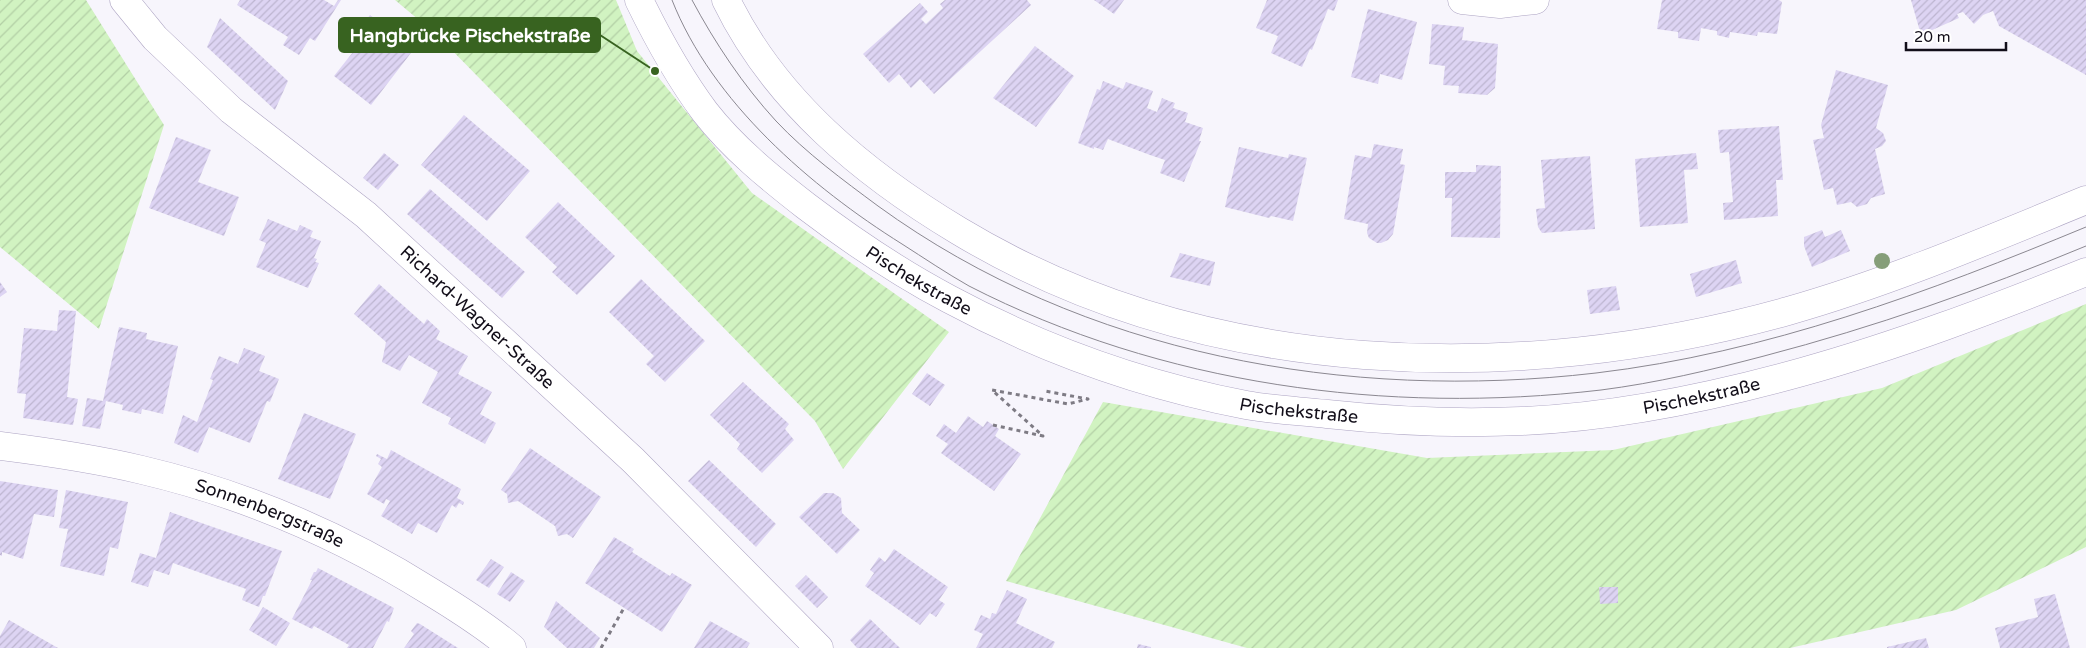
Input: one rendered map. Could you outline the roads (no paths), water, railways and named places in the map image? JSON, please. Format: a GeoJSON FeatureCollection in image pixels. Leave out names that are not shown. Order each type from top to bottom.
{"type":"FeatureCollection","features":[{"type":"Feature","properties":{"kind":"main road","name":"Richard-Wagner-Straße"},"geometry":{"type":"LineString","coordinates":[[124,0],[155,38],[231,110],[366,215],[633,460],[819,648]]}},
{"type":"Feature","properties":{"kind":"main road","name":"Pischekstraße"},"geometry":{"type":"LineString","coordinates":[[639,0],[656,34],[688,87],[708,115],[737,148],[778,184],[872,255],[961,306],[1045,346],[1199,395],[1251,406],[1382,420],[1461,423],[1535,420],[1653,405],[1713,394],[1802,372],[1906,340],[2001,306],[2086,272]]}},
{"type":"Feature","properties":{"kind":"main road"},"geometry":{"type":"LineString","coordinates":[[726,0],[741,31],[791,98],[847,152],[934,217],[978,243],[1020,264],[1066,285],[1120,305],[1232,336],[1300,349],[1351,354],[1464,358],[1526,356],[1645,343],[1741,323],[1829,298],[1917,268],[2086,200]]}},
{"type":"Feature","properties":{"kind":"main road"},"geometry":{"type":"LineString","coordinates":[[1462,0],[1500,4],[1535,0]]}},
{"type":"Feature","properties":{"kind":"main road","name":"Sonnenbergstraße"},"geometry":{"type":"LineString","coordinates":[[0,446],[64,454],[141,470],[184,481],[280,514],[345,543],[404,575],[472,618],[512,648]]}},
{"type":"Feature","properties":{"kind":"tram line"},"geometry":{"type":"LineString","coordinates":[[672,0],[690,37],[712,73],[738,107],[768,139],[833,196],[935,265],[969,286],[1043,320],[1119,348],[1197,369],[1277,384],[1358,394],[1439,398],[1520,397],[1601,390],[1642,384],[1724,366],[1846,333],[2007,278],[2086,246]]}},
{"type":"Feature","properties":{"kind":"tram line"},"geometry":{"type":"LineString","coordinates":[[692,0],[720,48],[741,78],[788,133],[825,166],[878,206],[957,257],[1042,299],[1130,332],[1220,356],[1313,372],[1408,380],[1502,380],[1596,373],[1659,364],[1722,351],[1846,317],[1967,274],[2086,227]]}},
{"type":"Feature","properties":{"kind":"place","name":"Hangbrücke Pischekstraße"},"geometry":{"type":"Point","coordinates":[655,71]}}]}
